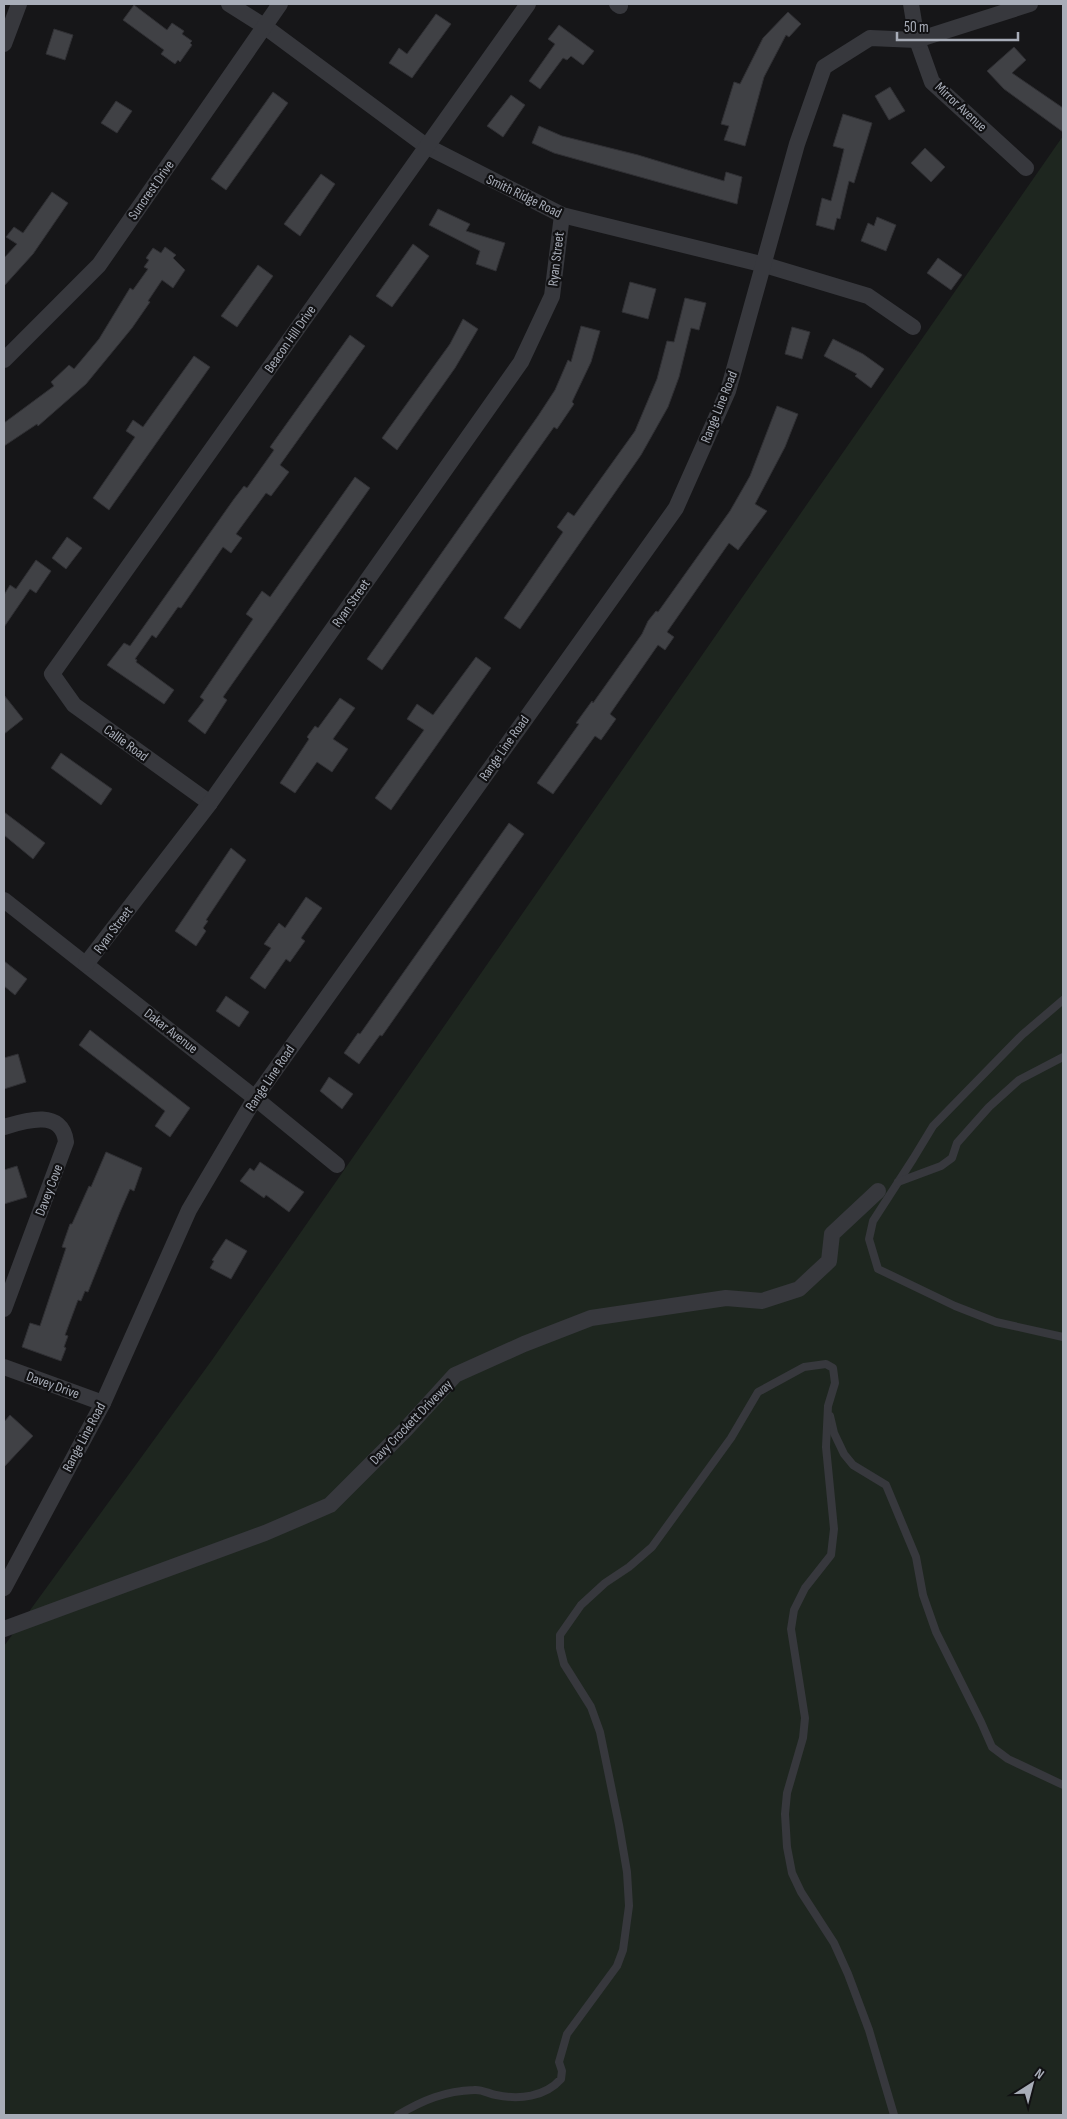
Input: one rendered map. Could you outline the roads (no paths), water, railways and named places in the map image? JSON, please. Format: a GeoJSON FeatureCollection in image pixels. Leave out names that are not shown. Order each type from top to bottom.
{"type":"FeatureCollection","features":[{"type":"Feature","properties":{"kind":"street"},"geometry":{"type":"LineString","coordinates":[[4,44],[19,4]]}},
{"type":"Feature","properties":{"kind":"street","name":"Smith Ridge Road"},"geometry":{"type":"LineString","coordinates":[[229,4],[264,26],[426,146],[562,215],[764,265],[868,296],[913,327]]}},
{"type":"Feature","properties":{"kind":"street","name":"Suncrest Drive"},"geometry":{"type":"LineString","coordinates":[[4,360],[99,265],[280,4]]}},
{"type":"Feature","properties":{"kind":"street","name":"Beacon Hill Drive"},"geometry":{"type":"LineString","coordinates":[[52,674],[528,4]]}},
{"type":"Feature","properties":{"kind":"street","name":"Mirror Avenue"},"geometry":{"type":"LineString","coordinates":[[911,4],[917,40],[932,82],[1026,168]]}},
{"type":"Feature","properties":{"kind":"street","name":"Range Line Road"},"geometry":{"type":"LineString","coordinates":[[4,1588],[103,1403],[189,1210],[255,1098],[676,508],[728,391],[797,144],[824,67],[870,38],[917,40],[1030,4]]}},
{"type":"Feature","properties":{"kind":"street","name":"Ryan Street"},"geometry":{"type":"LineString","coordinates":[[86,964],[210,803],[521,362],[552,296],[562,215]]}},
{"type":"Feature","properties":{"kind":"street","name":"Callie Road"},"geometry":{"type":"LineString","coordinates":[[52,674],[74,706],[210,803]]}},
{"type":"Feature","properties":{"kind":"street","name":"Dakar Avenue"},"geometry":{"type":"LineString","coordinates":[[4,900],[255,1098],[337,1166]]}},
{"type":"Feature","properties":{"kind":"street","name":"Davey Cove"},"geometry":{"type":"LineString","coordinates":[[4,1127],[34,1118],[44,1118],[63,1132],[66,1142],[4,1309]]}},
{"type":"Feature","properties":{"kind":"street","name":"Davy Crockett Driveway"},"geometry":{"type":"LineString","coordinates":[[4,1629],[265,1534],[330,1505],[405,1430],[455,1375],[524,1344],[591,1318],[726,1298],[762,1301],[799,1289],[829,1261],[832,1234],[878,1191]]}},
{"type":"Feature","properties":{"kind":"street","name":"Davey Drive"},"geometry":{"type":"LineString","coordinates":[[4,1367],[103,1403]]}},
{"type":"Feature","properties":{"kind":"lane"},"geometry":{"type":"LineString","coordinates":[[1063,1000],[1022,1035],[933,1126],[873,1220],[870,1239],[878,1269],[955,1306],[996,1322],[1063,1337]]}},
{"type":"Feature","properties":{"kind":"lane"},"geometry":{"type":"LineString","coordinates":[[898,1182],[941,1166],[955,1153],[956,1143],[989,1107],[1020,1080],[1063,1057]]}},
{"type":"Feature","properties":{"kind":"lane"},"geometry":{"type":"LineString","coordinates":[[398,2115],[440,2093],[477,2090],[495,2095],[529,2096],[544,2093],[561,2079],[562,2071],[559,2062],[567,2034],[617,1966],[623,1950],[629,1906],[627,1872],[621,1834],[600,1732],[591,1707],[564,1664],[560,1648],[560,1635],[570,1619],[592,1594],[652,1547],[731,1438],[758,1392],[804,1367],[826,1364],[833,1368],[835,1383],[828,1406],[826,1447],[834,1529],[831,1555],[805,1588],[794,1610],[792,1640],[805,1718],[803,1738],[787,1794],[785,1814],[787,1847],[792,1873],[801,1892],[834,1943],[848,1974],[869,2030],[894,2115]]}},
{"type":"Feature","properties":{"kind":"lane"},"geometry":{"type":"LineString","coordinates":[[828,1406],[834,1433],[844,1454],[853,1465],[886,1485],[916,1557],[923,1595],[936,1632],[992,1746],[1008,1759],[1063,1785]]}}]}
